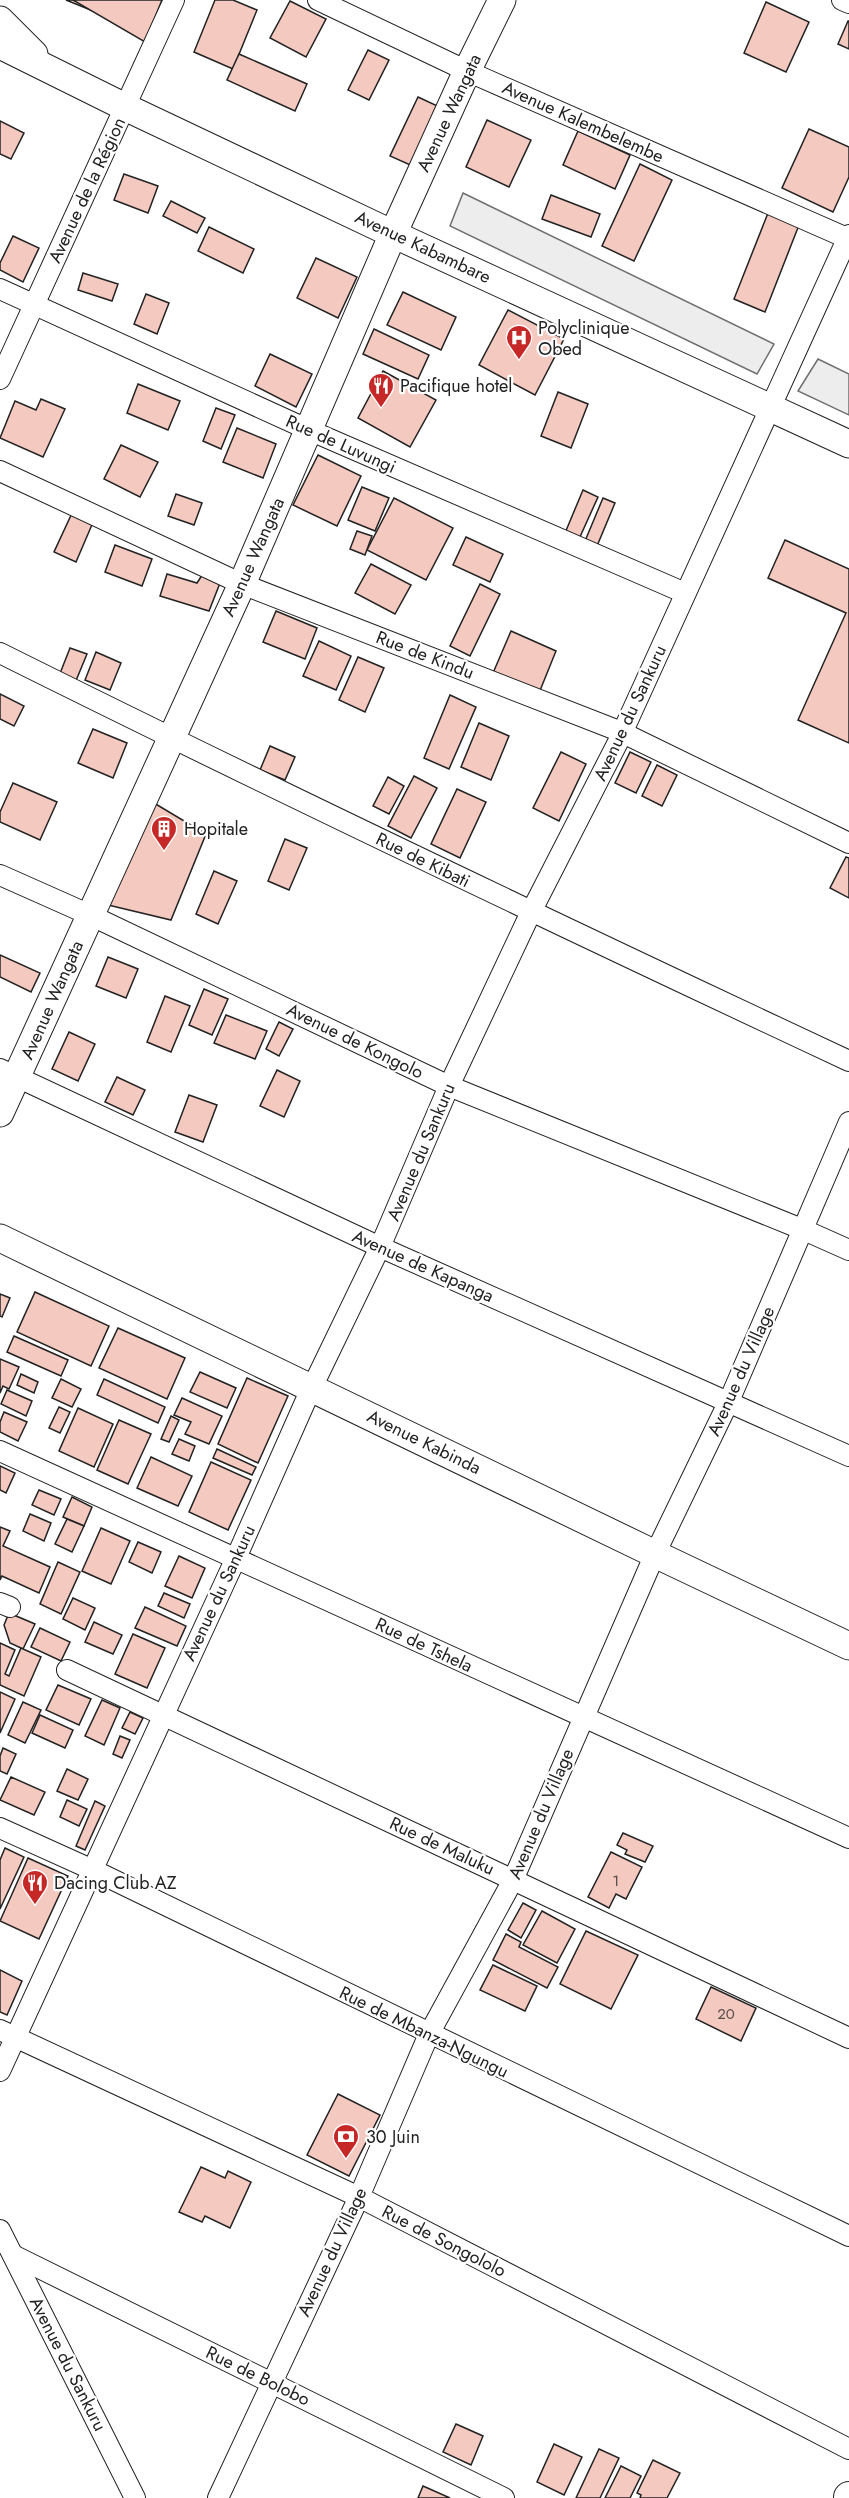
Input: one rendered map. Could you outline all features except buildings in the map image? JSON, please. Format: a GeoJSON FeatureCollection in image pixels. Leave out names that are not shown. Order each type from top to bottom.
{"type":"FeatureCollection","features":[{"type":"Feature","properties":{"kind":"street","name":"Avenue de la Région"},"geometry":{"type":"LineString","coordinates":[[0,379],[174,0]]}},
{"type":"Feature","properties":{"kind":"street","name":"Avenue Kalembelembe"},"geometry":{"type":"LineString","coordinates":[[318,0],[467,71],[848,238]]}},
{"type":"Feature","properties":{"kind":"street","name":"Avenue Wangata"},"geometry":{"type":"LineString","coordinates":[[0,1113],[9,1073],[90,915],[242,584],[393,234],[502,0]]}},
{"type":"Feature","properties":{"kind":"street"},"geometry":{"type":"LineString","coordinates":[[842,0],[849,3]]}},
{"type":"Feature","properties":{"kind":"street","name":"Avenue Kabambare"},"geometry":{"type":"LineString","coordinates":[[1,29],[47,67],[125,107],[393,234],[849,444]]}},
{"type":"Feature","properties":{"kind":"street","name":"Avenue du Sankuru"},"geometry":{"type":"LineString","coordinates":[[0,2071],[7,2034],[93,1870],[312,1387],[380,1247],[449,1086],[531,912],[622,733],[771,408],[787,367],[848,238]]}},
{"type":"Feature","properties":{"kind":"street","name":"Rue de Luvungi"},"geometry":{"type":"LineString","coordinates":[[0,289],[309,430],[685,593]]}},
{"type":"Feature","properties":{"kind":"street","name":"Rue de Kindu"},"geometry":{"type":"LineString","coordinates":[[0,471],[242,584],[622,733],[849,843]]}},
{"type":"Feature","properties":{"kind":"street","name":"Rue de Kibati"},"geometry":{"type":"LineString","coordinates":[[0,653],[170,738],[531,912],[849,1061]]}},
{"type":"Feature","properties":{"kind":"street","name":"Avenue de Kongolo"},"geometry":{"type":"LineString","coordinates":[[0,875],[90,915],[449,1086],[849,1250]]}},
{"type":"Feature","properties":{"kind":"street","name":"Avenue de Kapanga"},"geometry":{"type":"LineString","coordinates":[[9,1073],[380,1247],[849,1456]]}},
{"type":"Feature","properties":{"kind":"street","name":"Avenue du Village"},"geometry":{"type":"LineString","coordinates":[[218,2498],[358,2197],[429,2034],[513,1880],[655,1554],[729,1401],[849,1122]]}},
{"type":"Feature","properties":{"kind":"street","name":"Avenue Kabinda"},"geometry":{"type":"LineString","coordinates":[[0,1238],[849,1646]]}},
{"type":"Feature","properties":{"kind":"street","name":"Rue de Tshela"},"geometry":{"type":"LineString","coordinates":[[0,1451],[849,1839]]}},
{"type":"Feature","properties":{"kind":"street","name":"Rue de Maluku"},"geometry":{"type":"LineString","coordinates":[[67,1670],[849,2038]]}},
{"type":"Feature","properties":{"kind":"street","name":"Rue de Mbanza-Ngungu"},"geometry":{"type":"LineString","coordinates":[[0,1828],[93,1870],[849,2236]]}},
{"type":"Feature","properties":{"kind":"street","name":"Rue de Songololo"},"geometry":{"type":"LineString","coordinates":[[7,2034],[358,2197],[849,2449]]}},
{"type":"Feature","properties":{"kind":"street","name":"Avenue du Sankuru"},"geometry":{"type":"LineString","coordinates":[[0,2230],[135,2498]]}},
{"type":"Feature","properties":{"kind":"street","name":"Rue de Bolobo"},"geometry":{"type":"LineString","coordinates":[[13,2255],[504,2498]]}},
{"type":"Feature","properties":{"kind":"shaded area"},"geometry":{"type":"Polygon","coordinates":[[[463,193],[774,344],[757,374],[450,226],[463,193]]]}},
{"type":"Feature","properties":{"kind":"shaded area"},"geometry":{"type":"Polygon","coordinates":[[[818,359],[849,374],[849,415],[798,391],[818,359]]]}},
{"type":"Feature","properties":{"kind":"place","name":"Polyclinique Obed"},"geometry":{"type":"Point","coordinates":[519,361]}},
{"type":"Feature","properties":{"kind":"place","name":"Pacifique hotel"},"geometry":{"type":"Point","coordinates":[381,409]}},
{"type":"Feature","properties":{"kind":"place","name":"Hopitale"},"geometry":{"type":"Point","coordinates":[164,852]}},
{"type":"Feature","properties":{"kind":"place","name":"Dacing Club AZ"},"geometry":{"type":"Point","coordinates":[35,1906]}},
{"type":"Feature","properties":{"kind":"place","name":"30 Juin"},"geometry":{"type":"Point","coordinates":[346,2160]}}]}
